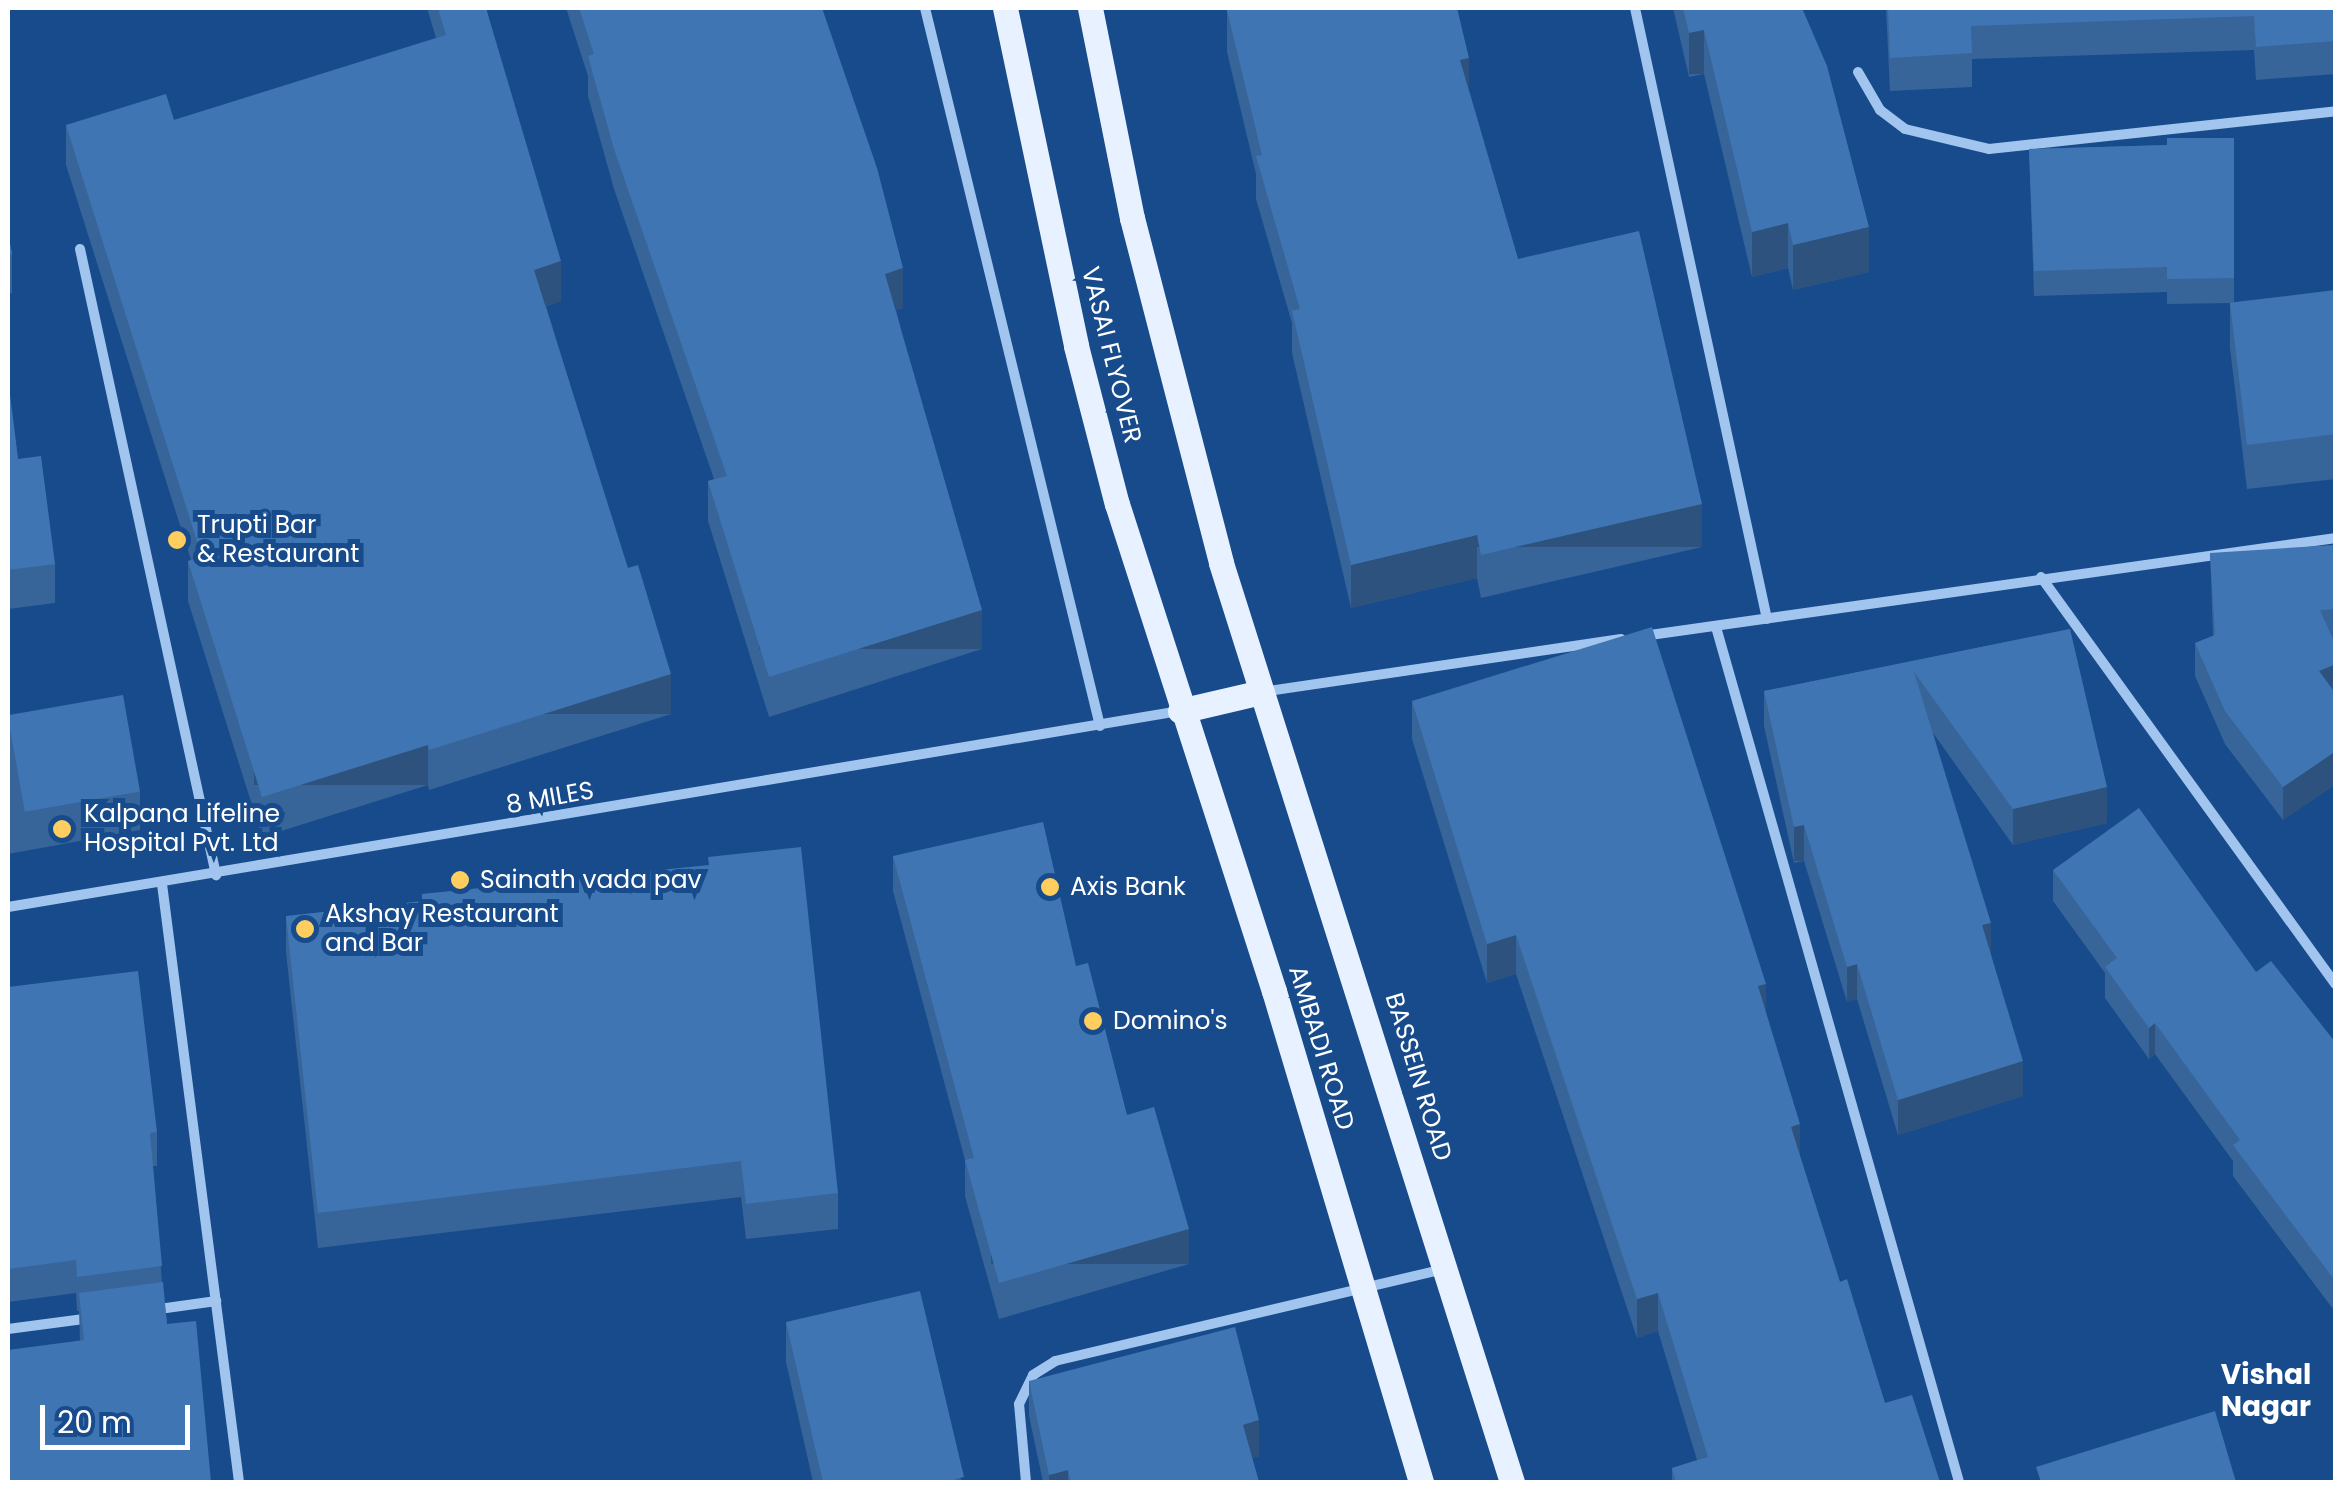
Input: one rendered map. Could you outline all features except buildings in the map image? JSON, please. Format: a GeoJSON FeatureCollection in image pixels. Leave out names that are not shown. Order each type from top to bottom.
{"type":"FeatureCollection","features":[{"type":"Feature","properties":{"kind":"main road","name":"VASAI FLYOVER"},"geometry":{"type":"LineString","coordinates":[[1005,8],[1076,346],[1132,555],[1180,711]]}},
{"type":"Feature","properties":{"kind":"main road"},"geometry":{"type":"LineString","coordinates":[[1090,8],[1132,218],[1213,532],[1261,692],[1180,711]]}},
{"type":"Feature","properties":{"kind":"main road","name":"BASSEIN ROAD"},"geometry":{"type":"LineString","coordinates":[[1261,692],[1512,1482]]}},
{"type":"Feature","properties":{"kind":"main road","name":"AMBADI ROAD"},"geometry":{"type":"LineString","coordinates":[[1180,711],[1274,991],[1421,1482]]}},
{"type":"Feature","properties":{"kind":"street"},"geometry":{"type":"LineString","coordinates":[[925,8],[1100,726],[1180,711]]}},
{"type":"Feature","properties":{"kind":"street"},"geometry":{"type":"LineString","coordinates":[[1635,8],[1767,619]]}},
{"type":"Feature","properties":{"kind":"street"},"geometry":{"type":"LineString","coordinates":[[1858,72],[1880,110],[1905,129],[1988,149],[2336,111]]}},
{"type":"Feature","properties":{"kind":"street"},"geometry":{"type":"LineString","coordinates":[[80,249],[216,875]]}},
{"type":"Feature","properties":{"kind":"street"},"geometry":{"type":"LineString","coordinates":[[1261,692],[2041,577],[2336,538]]}},
{"type":"Feature","properties":{"kind":"street"},"geometry":{"type":"LineString","coordinates":[[2041,577],[2336,986]]}},
{"type":"Feature","properties":{"kind":"street"},"geometry":{"type":"LineString","coordinates":[[1716,627],[1959,1482]]}},
{"type":"Feature","properties":{"kind":"street","name":"8 MILES"},"geometry":{"type":"LineString","coordinates":[[8,907],[1100,726]]}},
{"type":"Feature","properties":{"kind":"street"},"geometry":{"type":"LineString","coordinates":[[162,884],[239,1482]]}},
{"type":"Feature","properties":{"kind":"street"},"geometry":{"type":"LineString","coordinates":[[1026,1482],[1020,1404],[1034,1374],[1055,1360],[1362,1292],[1446,1269]]}},
{"type":"Feature","properties":{"kind":"street"},"geometry":{"type":"LineString","coordinates":[[140,1311],[216,1301]]}},
{"type":"Feature","properties":{"kind":"street"},"geometry":{"type":"LineString","coordinates":[[8,1329],[102,1316]]}},
{"type":"Feature","properties":{"kind":"place","name":"Trupti Bar & Restaurant"},"geometry":{"type":"Point","coordinates":[177,540]}},
{"type":"Feature","properties":{"kind":"place","name":"Kalpana Lifeline Hospital Pvt. Ltd"},"geometry":{"type":"Point","coordinates":[62,829]}},
{"type":"Feature","properties":{"kind":"place","name":"Sainath vada pav"},"geometry":{"type":"Point","coordinates":[460,880]}},
{"type":"Feature","properties":{"kind":"place","name":"Axis Bank"},"geometry":{"type":"Point","coordinates":[1050,887]}},
{"type":"Feature","properties":{"kind":"place","name":"Akshay Restaurant and Bar"},"geometry":{"type":"Point","coordinates":[305,929]}},
{"type":"Feature","properties":{"kind":"place","name":"Domino's"},"geometry":{"type":"Point","coordinates":[1093,1021]}},
{"type":"Feature","properties":{"kind":"district","name":"Vishal Nagar"},"geometry":{"type":"Point","coordinates":[2266,1391]}}]}
